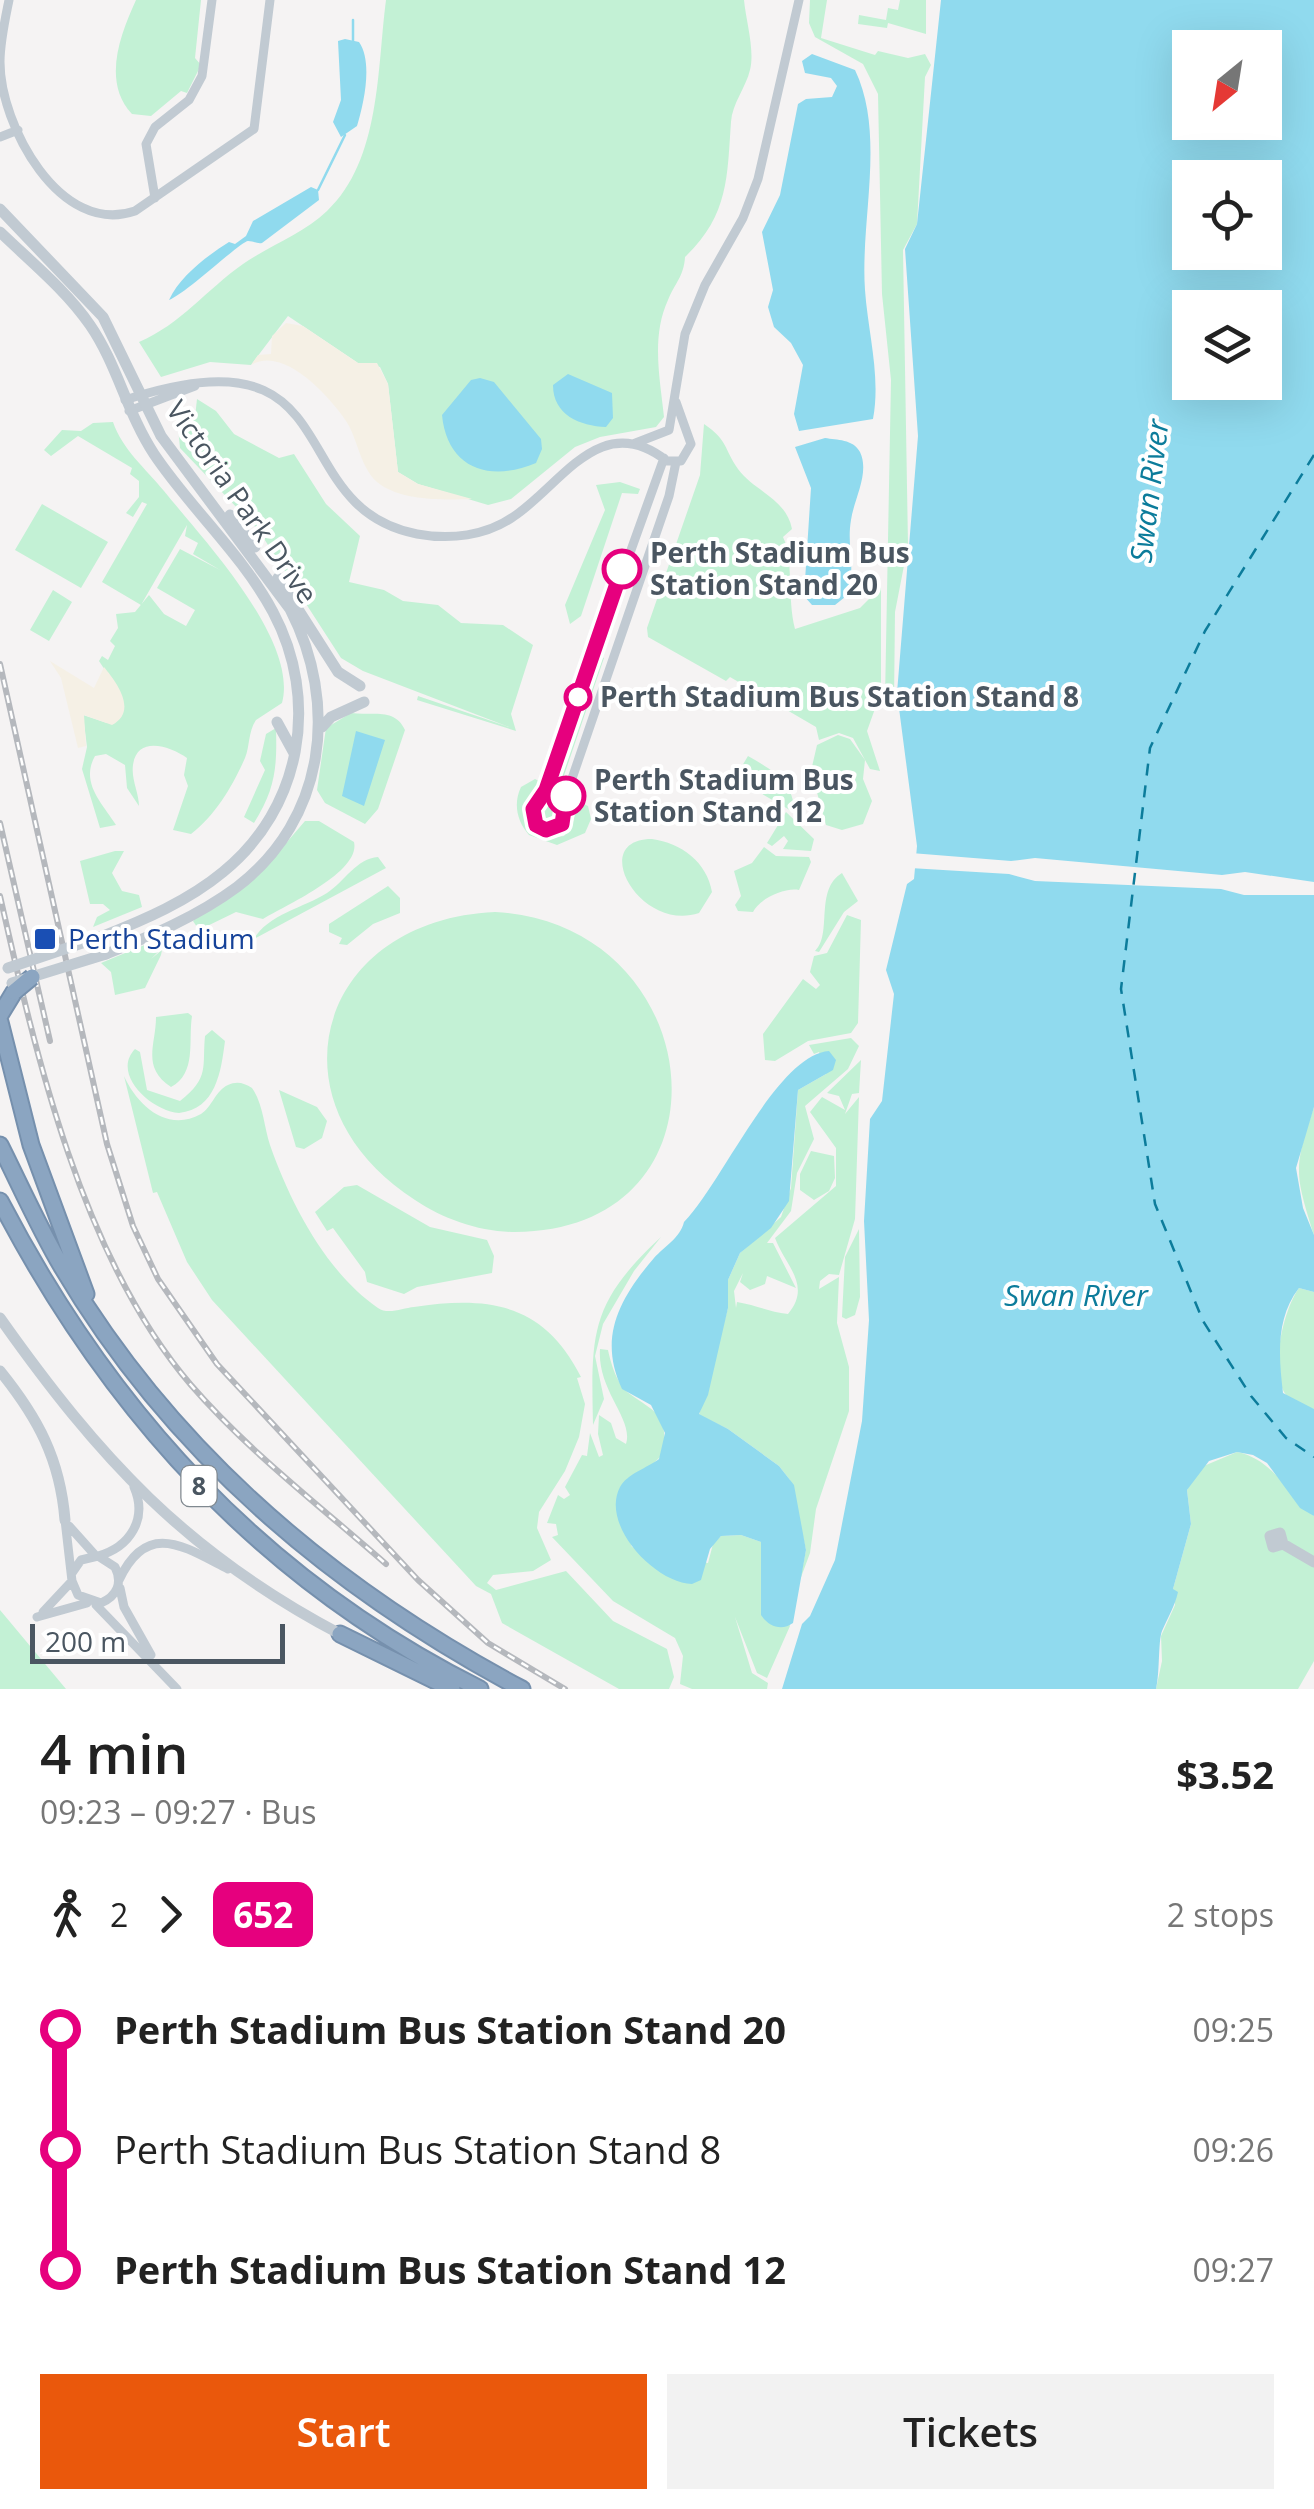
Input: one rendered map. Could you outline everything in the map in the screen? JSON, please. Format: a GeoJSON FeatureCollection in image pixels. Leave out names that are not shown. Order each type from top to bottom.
{"type":"FeatureCollection","features":[{"type":"Feature","properties":{"kind":"highway"},"geometry":{"type":"LineString","coordinates":[[32,977],[6,974],[0,1019],[31,1146],[94,1317]]}},
{"type":"Feature","properties":{"kind":"highway","name":"8"},"geometry":{"type":"LineString","coordinates":[[0,1145],[60,1265],[178,1428],[282,1530],[416,1628],[522,1689]]}},
{"type":"Feature","properties":{"kind":"highway","name":"8"},"geometry":{"type":"LineString","coordinates":[[0,1201],[46,1289],[133,1413],[206,1493],[279,1559],[340,1604],[480,1689]]}},
{"type":"Feature","properties":{"kind":"highway"},"geometry":{"type":"LineString","coordinates":[[340,1634],[452,1689]]}},
{"type":"Feature","properties":{"kind":"street"},"geometry":{"type":"LineString","coordinates":[[155,198],[146,144],[155,128],[189,100],[202,76],[212,0]]}},
{"type":"Feature","properties":{"kind":"street"},"geometry":{"type":"LineString","coordinates":[[6,2],[0,65],[18,130],[40,169],[78,207],[112,217],[135,211],[254,130],[270,0]]}},
{"type":"Feature","properties":{"kind":"street"},"geometry":{"type":"LineString","coordinates":[[127,406],[202,382],[239,382],[277,397],[300,418],[357,503],[388,524],[416,534],[462,536],[490,528],[527,506],[580,457],[604,447],[628,446],[660,437],[669,430],[685,334],[694,308],[743,218],[758,179],[799,0]]}},
{"type":"Feature","properties":{"kind":"street"},"geometry":{"type":"LineString","coordinates":[[0,137],[18,130]]}},
{"type":"Feature","properties":{"kind":"street","name":"Victoria Park Drive"},"geometry":{"type":"LineString","coordinates":[[0,210],[103,316],[142,401],[182,465],[290,609],[315,669],[320,732],[309,786],[277,846],[240,884],[154,934],[32,977]]}},
{"type":"Feature","properties":{"kind":"street","name":"Victoria Park Drive"},"geometry":{"type":"LineString","coordinates":[[0,232],[90,325],[154,454],[271,608],[286,638],[300,700],[295,757],[283,794],[253,842],[222,874],[146,918],[6,974]]}},
{"type":"Feature","properties":{"kind":"street"},"geometry":{"type":"LineString","coordinates":[[660,437],[661,455],[546,790],[533,809],[533,820],[540,829],[557,828],[564,819],[566,796],[669,496],[676,462],[690,449],[676,402]]}},
{"type":"Feature","properties":{"kind":"street"},"geometry":{"type":"LineString","coordinates":[[669,430],[683,432]]}},
{"type":"Feature","properties":{"kind":"street"},"geometry":{"type":"LineString","coordinates":[[628,446],[676,462]]}},
{"type":"Feature","properties":{"kind":"street"},"geometry":{"type":"LineString","coordinates":[[182,465],[241,528],[302,609],[338,672],[360,686]]}},
{"type":"Feature","properties":{"kind":"street"},"geometry":{"type":"LineString","coordinates":[[320,732],[331,716],[364,702]]}},
{"type":"Feature","properties":{"kind":"street"},"geometry":{"type":"LineString","coordinates":[[277,722],[295,757]]}},
{"type":"Feature","properties":{"kind":"street"},"geometry":{"type":"LineString","coordinates":[[0,1318],[68,1411],[134,1487],[235,1573]]}},
{"type":"Feature","properties":{"kind":"street"},"geometry":{"type":"LineString","coordinates":[[0,1371],[41,1426],[56,1459],[78,1596],[116,1620],[177,1689]]}},
{"type":"Feature","properties":{"kind":"street"},"geometry":{"type":"LineString","coordinates":[[134,1487],[140,1512],[129,1538],[116,1551],[81,1560],[62,1597],[37,1617],[108,1600],[127,1563],[145,1546],[162,1542],[183,1546],[340,1634]]}},
{"type":"Feature","properties":{"kind":"street"},"geometry":{"type":"LineString","coordinates":[[66,1520],[78,1541],[116,1567],[124,1608],[166,1678]]}},
{"type":"Feature","properties":{"kind":"street"},"geometry":{"type":"LineString","coordinates":[[1283,1544],[1314,1562]]}},
{"type":"Feature","properties":{"kind":"green space"},"geometry":{"type":"Polygon","coordinates":[[[136,0],[201,0],[195,58],[201,65],[187,93],[181,91],[151,116],[132,114],[123,101],[116,73],[124,28],[136,0]]]}},
{"type":"Feature","properties":{"kind":"green space"},"geometry":{"type":"Polygon","coordinates":[[[386,0],[744,0],[751,62],[732,115],[723,194],[710,226],[685,257],[660,328],[658,358],[664,417],[656,427],[600,437],[575,447],[511,499],[488,505],[418,484],[398,472],[388,384],[380,367],[358,363],[288,316],[251,365],[210,362],[161,377],[139,342],[181,316],[243,264],[318,219],[345,190],[367,140],[378,83],[386,0]]]}},
{"type":"Feature","properties":{"kind":"green space"},"geometry":{"type":"Polygon","coordinates":[[[810,0],[827,0],[821,38],[875,55],[878,51],[908,58],[925,54],[931,65],[925,77],[917,224],[903,250],[908,545],[895,612],[894,702],[885,699],[891,380],[882,294],[878,94],[863,64],[815,37],[809,23],[810,0]]]}},
{"type":"Feature","properties":{"kind":"green space"},"geometry":{"type":"Polygon","coordinates":[[[900,0],[926,0],[926,34],[888,23],[887,28],[858,24],[859,15],[886,20],[888,8],[898,10],[900,0]]]}},
{"type":"Feature","properties":{"kind":"green space"},"geometry":{"type":"Polygon","coordinates":[[[197,399],[216,411],[234,434],[279,458],[294,454],[326,504],[360,536],[349,582],[384,590],[403,601],[438,605],[461,623],[503,625],[533,645],[511,714],[516,731],[417,700],[418,696],[509,727],[363,671],[341,658],[259,531],[180,448],[178,428],[195,417],[197,399]]]}},
{"type":"Feature","properties":{"kind":"green space"},"geometry":{"type":"Polygon","coordinates":[[[113,422],[128,450],[243,591],[276,650],[283,678],[282,703],[256,720],[245,758],[229,789],[191,834],[173,830],[188,786],[184,775],[187,758],[181,754],[148,746],[136,755],[133,770],[139,806],[127,788],[125,765],[106,754],[95,756],[91,784],[116,825],[100,828],[82,769],[87,747],[83,715],[107,723],[120,693],[99,661],[102,656],[108,660],[115,646],[110,641],[118,628],[116,614],[135,612],[141,605],[102,582],[147,504],[142,502],[133,517],[126,513],[139,497],[139,481],[130,474],[132,468],[78,436],[51,456],[44,450],[62,430],[81,431],[93,423],[113,422]],[[187,525],[142,604],[149,595],[164,614],[186,626],[195,610],[157,588],[180,549],[220,570],[193,554],[198,543],[185,536],[187,525]]]}},
{"type":"Feature","properties":{"kind":"green space"},"geometry":{"type":"Polygon","coordinates":[[[704,424],[722,440],[745,477],[777,502],[789,518],[792,529],[783,537],[795,629],[860,608],[881,587],[881,692],[867,731],[880,771],[870,769],[853,738],[839,733],[819,740],[816,727],[730,677],[726,681],[648,637],[647,628],[700,475],[704,424]]]}},
{"type":"Feature","properties":{"kind":"green space"},"geometry":{"type":"Polygon","coordinates":[[[620,482],[640,489],[638,494],[622,493],[581,616],[570,624],[565,605],[605,510],[596,485],[620,482]]]}},
{"type":"Feature","properties":{"kind":"green space"},"geometry":{"type":"Polygon","coordinates":[[[42,504],[108,542],[81,588],[15,550],[42,504]]]}},
{"type":"Feature","properties":{"kind":"green space"},"geometry":{"type":"Polygon","coordinates":[[[53,590],[72,602],[49,641],[30,630],[53,590]]]}},
{"type":"Feature","properties":{"kind":"green space"},"geometry":{"type":"Polygon","coordinates":[[[600,656],[604,658],[556,799],[557,817],[545,823],[539,811],[554,792],[600,656]]]}},
{"type":"Feature","properties":{"kind":"green space"},"geometry":{"type":"Polygon","coordinates":[[[351,713],[389,715],[405,730],[378,809],[365,824],[325,803],[317,790],[326,728],[351,713]]]}},
{"type":"Feature","properties":{"kind":"green space"},"geometry":{"type":"Polygon","coordinates":[[[276,728],[274,777],[254,823],[244,817],[265,770],[260,761],[266,734],[276,728]]]}},
{"type":"Feature","properties":{"kind":"green space"},"geometry":{"type":"Polygon","coordinates":[[[838,735],[850,739],[865,760],[863,779],[872,801],[863,824],[842,830],[826,825],[811,771],[817,745],[838,735]]]}},
{"type":"Feature","properties":{"kind":"green space"},"geometry":{"type":"Polygon","coordinates":[[[748,756],[774,772],[786,785],[795,813],[750,787],[748,777],[739,771],[748,756]]]}},
{"type":"Feature","properties":{"kind":"green space"},"geometry":{"type":"Polygon","coordinates":[[[535,779],[543,783],[529,810],[532,830],[544,838],[564,836],[579,802],[588,806],[591,819],[585,833],[557,845],[529,835],[519,818],[517,800],[521,787],[535,779]]]}},
{"type":"Feature","properties":{"kind":"green space"},"geometry":{"type":"Polygon","coordinates":[[[786,812],[814,839],[811,851],[783,849],[788,841],[784,836],[772,846],[767,843],[786,812]]]}},
{"type":"Feature","properties":{"kind":"green space"},"geometry":{"type":"Polygon","coordinates":[[[305,821],[319,821],[354,842],[346,865],[320,886],[263,919],[236,912],[199,930],[193,921],[281,849],[305,821]]]}},
{"type":"Feature","properties":{"kind":"green space"},"geometry":{"type":"Polygon","coordinates":[[[652,839],[682,850],[705,872],[712,892],[699,913],[677,916],[658,910],[629,884],[623,868],[624,853],[633,843],[652,839]]]}},
{"type":"Feature","properties":{"kind":"green space"},"geometry":{"type":"Polygon","coordinates":[[[764,847],[776,856],[809,857],[811,862],[799,890],[773,895],[753,912],[738,911],[735,905],[741,896],[734,871],[752,863],[764,847]]]}},
{"type":"Feature","properties":{"kind":"green space"},"geometry":{"type":"Polygon","coordinates":[[[124,851],[112,873],[122,891],[139,895],[142,907],[93,927],[97,917],[110,910],[103,904],[90,904],[80,861],[124,851]]]}},
{"type":"Feature","properties":{"kind":"green space"},"geometry":{"type":"Polygon","coordinates":[[[378,857],[386,868],[254,939],[268,924],[327,893],[357,866],[378,857]]]}},
{"type":"Feature","properties":{"kind":"green space"},"geometry":{"type":"Polygon","coordinates":[[[842,873],[858,901],[844,912],[819,952],[815,951],[823,934],[828,890],[842,873]]]}},
{"type":"Feature","properties":{"kind":"green space"},"geometry":{"type":"Polygon","coordinates":[[[388,886],[400,898],[400,913],[373,924],[347,945],[339,944],[342,938],[329,932],[329,924],[388,886]]]}},
{"type":"Feature","properties":{"kind":"green space"},"geometry":{"type":"Polygon","coordinates":[[[495,912],[567,929],[621,967],[656,1018],[671,1076],[665,1133],[638,1183],[588,1218],[515,1232],[475,1227],[438,1213],[415,1200],[368,1160],[339,1115],[327,1068],[332,1023],[352,981],[386,947],[434,923],[495,912]]]}},
{"type":"Feature","properties":{"kind":"green space"},"geometry":{"type":"Polygon","coordinates":[[[847,915],[861,920],[858,1023],[851,1033],[808,1041],[775,1061],[765,1060],[763,1034],[803,979],[816,989],[820,985],[810,972],[814,956],[827,953],[847,915]]]}},
{"type":"Feature","properties":{"kind":"green space"},"geometry":{"type":"Polygon","coordinates":[[[159,939],[160,950],[151,959],[162,950],[161,955],[145,988],[115,995],[111,972],[101,963],[159,939]]]}},
{"type":"Feature","properties":{"kind":"green space"},"geometry":{"type":"Polygon","coordinates":[[[188,1013],[192,1016],[188,1065],[185,1074],[171,1087],[153,1063],[156,1017],[188,1013]]]}},
{"type":"Feature","properties":{"kind":"green space"},"geometry":{"type":"Polygon","coordinates":[[[212,1030],[225,1041],[214,1087],[201,1104],[179,1113],[168,1111],[138,1090],[128,1069],[135,1049],[140,1052],[147,1090],[180,1101],[190,1093],[204,1064],[205,1036],[212,1030]]]}},
{"type":"Feature","properties":{"kind":"green space"},"geometry":{"type":"Polygon","coordinates":[[[851,1038],[859,1046],[848,1069],[805,1106],[814,1139],[797,1173],[791,1211],[767,1243],[773,1243],[796,1288],[767,1276],[765,1284],[750,1290],[740,1282],[743,1273],[734,1291],[736,1308],[737,1302],[788,1314],[795,1304],[798,1294],[795,1276],[775,1238],[836,1186],[836,1148],[810,1112],[822,1097],[845,1110],[839,1096],[827,1093],[861,1060],[859,1093],[852,1094],[845,1114],[859,1097],[855,1219],[839,1275],[829,1274],[820,1281],[819,1289],[839,1277],[837,1323],[849,1367],[849,1411],[816,1509],[810,1553],[800,1580],[806,1550],[790,1480],[779,1466],[728,1429],[699,1415],[728,1308],[728,1280],[740,1253],[781,1217],[791,1188],[798,1090],[826,1074],[819,1052],[814,1054],[809,1045],[851,1038]]]}},
{"type":"Feature","properties":{"kind":"green space"},"geometry":{"type":"Polygon","coordinates":[[[124,1076],[145,1106],[176,1120],[201,1114],[228,1085],[240,1083],[252,1088],[270,1145],[300,1214],[327,1257],[378,1308],[391,1311],[441,1304],[490,1305],[532,1319],[550,1333],[581,1377],[577,1378],[585,1404],[579,1437],[565,1471],[539,1512],[537,1528],[551,1560],[533,1571],[493,1575],[487,1583],[496,1590],[566,1571],[613,1621],[667,1649],[674,1677],[669,1689],[619,1689],[502,1623],[491,1594],[476,1586],[212,1300],[187,1262],[157,1192],[153,1193],[124,1076]]]}},
{"type":"Feature","properties":{"kind":"green space"},"geometry":{"type":"Polygon","coordinates":[[[279,1090],[317,1107],[327,1121],[322,1138],[304,1149],[296,1147],[279,1090]]]}},
{"type":"Feature","properties":{"kind":"green space"},"geometry":{"type":"Polygon","coordinates":[[[1314,1107],[1314,1235],[1299,1171],[1302,1145],[1314,1107]]]}},
{"type":"Feature","properties":{"kind":"green space"},"geometry":{"type":"Polygon","coordinates":[[[811,1151],[834,1156],[835,1178],[829,1191],[814,1200],[800,1190],[800,1174],[811,1151]]]}},
{"type":"Feature","properties":{"kind":"green space"},"geometry":{"type":"Polygon","coordinates":[[[357,1185],[430,1227],[487,1240],[494,1256],[492,1273],[417,1287],[404,1294],[367,1282],[365,1272],[333,1228],[327,1231],[315,1212],[344,1187],[357,1185]]]}},
{"type":"Feature","properties":{"kind":"green space"},"geometry":{"type":"Polygon","coordinates":[[[859,1229],[860,1297],[855,1315],[846,1319],[842,1317],[845,1257],[859,1229]]]}},
{"type":"Feature","properties":{"kind":"green space"},"geometry":{"type":"Polygon","coordinates":[[[661,1237],[634,1271],[603,1324],[595,1356],[604,1399],[593,1425],[593,1366],[600,1321],[620,1281],[661,1237]]]}},
{"type":"Feature","properties":{"kind":"green space"},"geometry":{"type":"Polygon","coordinates":[[[1299,1288],[1314,1292],[1314,1409],[1289,1398],[1279,1372],[1283,1325],[1299,1288]]]}},
{"type":"Feature","properties":{"kind":"green space"},"geometry":{"type":"Polygon","coordinates":[[[600,1349],[608,1350],[622,1385],[659,1416],[664,1430],[664,1453],[616,1501],[632,1547],[708,1563],[713,1544],[721,1536],[741,1535],[761,1542],[790,1626],[767,1678],[757,1673],[735,1617],[752,1673],[768,1683],[767,1689],[692,1689],[680,1684],[683,1656],[675,1638],[613,1601],[552,1537],[558,1535],[556,1524],[547,1523],[558,1495],[564,1499],[570,1495],[565,1487],[582,1455],[587,1456],[590,1433],[599,1457],[603,1455],[599,1415],[611,1423],[616,1438],[626,1444],[625,1425],[604,1378],[600,1349]]]}},
{"type":"Feature","properties":{"kind":"green space"},"geometry":{"type":"Polygon","coordinates":[[[1237,1452],[1261,1462],[1314,1516],[1314,1661],[1298,1689],[1156,1689],[1162,1661],[1161,1636],[1175,1605],[1173,1589],[1191,1524],[1187,1490],[1199,1468],[1237,1452]]]}},
{"type":"Feature","properties":{"kind":"green space"},"geometry":{"type":"Polygon","coordinates":[[[0,1610],[66,1689],[0,1689],[0,1610]]]}},
{"type":"Feature","properties":{"kind":"sand"},"geometry":{"type":"Polygon","coordinates":[[[286,323],[303,326],[358,363],[377,363],[388,384],[398,472],[418,484],[472,499],[413,497],[381,485],[368,471],[344,418],[316,386],[304,375],[277,362],[251,365],[258,355],[271,354],[272,336],[286,323]]]}},
{"type":"Feature","properties":{"kind":"sand"},"geometry":{"type":"Polygon","coordinates":[[[50,661],[94,688],[104,667],[123,697],[124,712],[112,725],[84,715],[86,746],[78,748],[61,678],[50,661]]]}},
{"type":"Feature","properties":{"kind":"water","name":"Swan River"},"geometry":{"type":"Polygon","coordinates":[[[941,0],[1314,0],[1314,1107],[1296,1168],[1303,1208],[1314,1235],[1314,1292],[1299,1288],[1291,1300],[1282,1326],[1280,1353],[1283,1393],[1314,1409],[1314,1516],[1300,1508],[1267,1463],[1253,1455],[1237,1452],[1209,1461],[1187,1490],[1191,1524],[1173,1589],[1178,1592],[1177,1597],[1161,1636],[1156,1689],[782,1689],[802,1624],[810,1616],[835,1560],[862,1421],[869,1320],[864,1221],[870,1119],[882,1101],[894,994],[886,970],[907,884],[914,879],[917,846],[897,693],[918,436],[905,249],[917,224],[941,0]]]}},
{"type":"Feature","properties":{"kind":"water"},"geometry":{"type":"Polygon","coordinates":[[[338,41],[359,42],[366,71],[357,126],[341,137],[333,122],[341,100],[338,41]]]}},
{"type":"Feature","properties":{"kind":"water"},"geometry":{"type":"Polygon","coordinates":[[[812,54],[855,70],[869,122],[864,263],[875,403],[873,419],[799,431],[794,414],[803,365],[791,343],[774,327],[768,307],[773,290],[762,232],[780,195],[798,104],[806,99],[832,97],[837,86],[831,78],[805,73],[802,61],[812,54]]]}},
{"type":"Feature","properties":{"kind":"water"},"geometry":{"type":"Polygon","coordinates":[[[311,187],[318,190],[319,200],[262,243],[243,243],[169,300],[203,260],[229,242],[235,244],[246,236],[253,221],[311,187]]]}},
{"type":"Feature","properties":{"kind":"water"},"geometry":{"type":"Polygon","coordinates":[[[568,374],[612,393],[613,418],[606,427],[578,421],[563,411],[553,385],[568,374]]]}},
{"type":"Feature","properties":{"kind":"water"},"geometry":{"type":"Polygon","coordinates":[[[471,380],[494,382],[541,439],[542,449],[536,463],[519,469],[487,471],[462,459],[452,448],[442,415],[471,380]]]}},
{"type":"Feature","properties":{"kind":"water"},"geometry":{"type":"Polygon","coordinates":[[[825,438],[853,445],[860,452],[863,469],[851,520],[849,587],[835,605],[812,605],[804,596],[811,488],[795,447],[825,438]]]}},
{"type":"Feature","properties":{"kind":"water"},"geometry":{"type":"Polygon","coordinates":[[[356,731],[385,740],[364,806],[342,796],[356,731]]]}},
{"type":"Feature","properties":{"kind":"water"},"geometry":{"type":"Polygon","coordinates":[[[829,1051],[836,1060],[833,1070],[798,1090],[789,1201],[771,1228],[740,1253],[728,1280],[728,1308],[708,1395],[699,1414],[728,1429],[779,1466],[794,1485],[806,1550],[793,1623],[780,1627],[761,1615],[761,1542],[741,1535],[721,1536],[710,1549],[701,1580],[692,1584],[662,1574],[624,1534],[616,1502],[620,1487],[659,1459],[665,1433],[651,1405],[622,1389],[615,1370],[612,1336],[631,1289],[679,1233],[771,1096],[809,1058],[829,1051]]]}},
{"type":"Feature","properties":{"kind":"pier"},"geometry":{"type":"Polygon","coordinates":[[[911,853],[1011,861],[1035,858],[1222,875],[1245,872],[1314,882],[1314,895],[1244,895],[1221,889],[1035,881],[1009,874],[910,868],[911,853]]]}},
{"type":"Feature","properties":{"kind":"waterway"},"geometry":{"type":"LineString","coordinates":[[353,20],[353,41]]}},
{"type":"Feature","properties":{"kind":"waterway"},"geometry":{"type":"LineString","coordinates":[[318,190],[345,135]]}},
{"type":"Feature","properties":{"kind":"ferry route"},"geometry":{"type":"LineString","coordinates":[[1314,455],[1205,631],[1150,748],[1121,989],[1155,1204],[1203,1321],[1251,1396],[1286,1438],[1314,1457]]}},
{"type":"Feature","properties":{"kind":"railway"},"geometry":{"type":"LineString","coordinates":[[0,664],[107,1144],[133,1226],[158,1279],[217,1364],[418,1580],[488,1643],[565,1689]]}},
{"type":"Feature","properties":{"kind":"railway"},"geometry":{"type":"LineString","coordinates":[[0,823],[50,1041]]}},
{"type":"Feature","properties":{"kind":"railway"},"geometry":{"type":"LineString","coordinates":[[0,896],[30,1022],[68,1153],[120,1278],[153,1334],[213,1409],[386,1564]]}},
{"type":"Feature","properties":{"kind":"bus line","name":"652"},"geometry":{"type":"LineString","coordinates":[[566,796],[562,824],[552,830],[540,829],[533,820],[533,809],[546,790],[622,569]]}},
{"type":"Feature","properties":{"kind":"place","name":"Perth Stadium Bus Station Stand 20"},"geometry":{"type":"Point","coordinates":[622,569]}},
{"type":"Feature","properties":{"kind":"place","name":"Perth Stadium Bus Station Stand 8"},"geometry":{"type":"Point","coordinates":[578,697]}},
{"type":"Feature","properties":{"kind":"place","name":"Perth Stadium Bus Station Stand 12"},"geometry":{"type":"Point","coordinates":[566,796]}},
{"type":"Feature","properties":{"kind":"place","name":"Perth Stadium"},"geometry":{"type":"Point","coordinates":[45,939]}}]}
